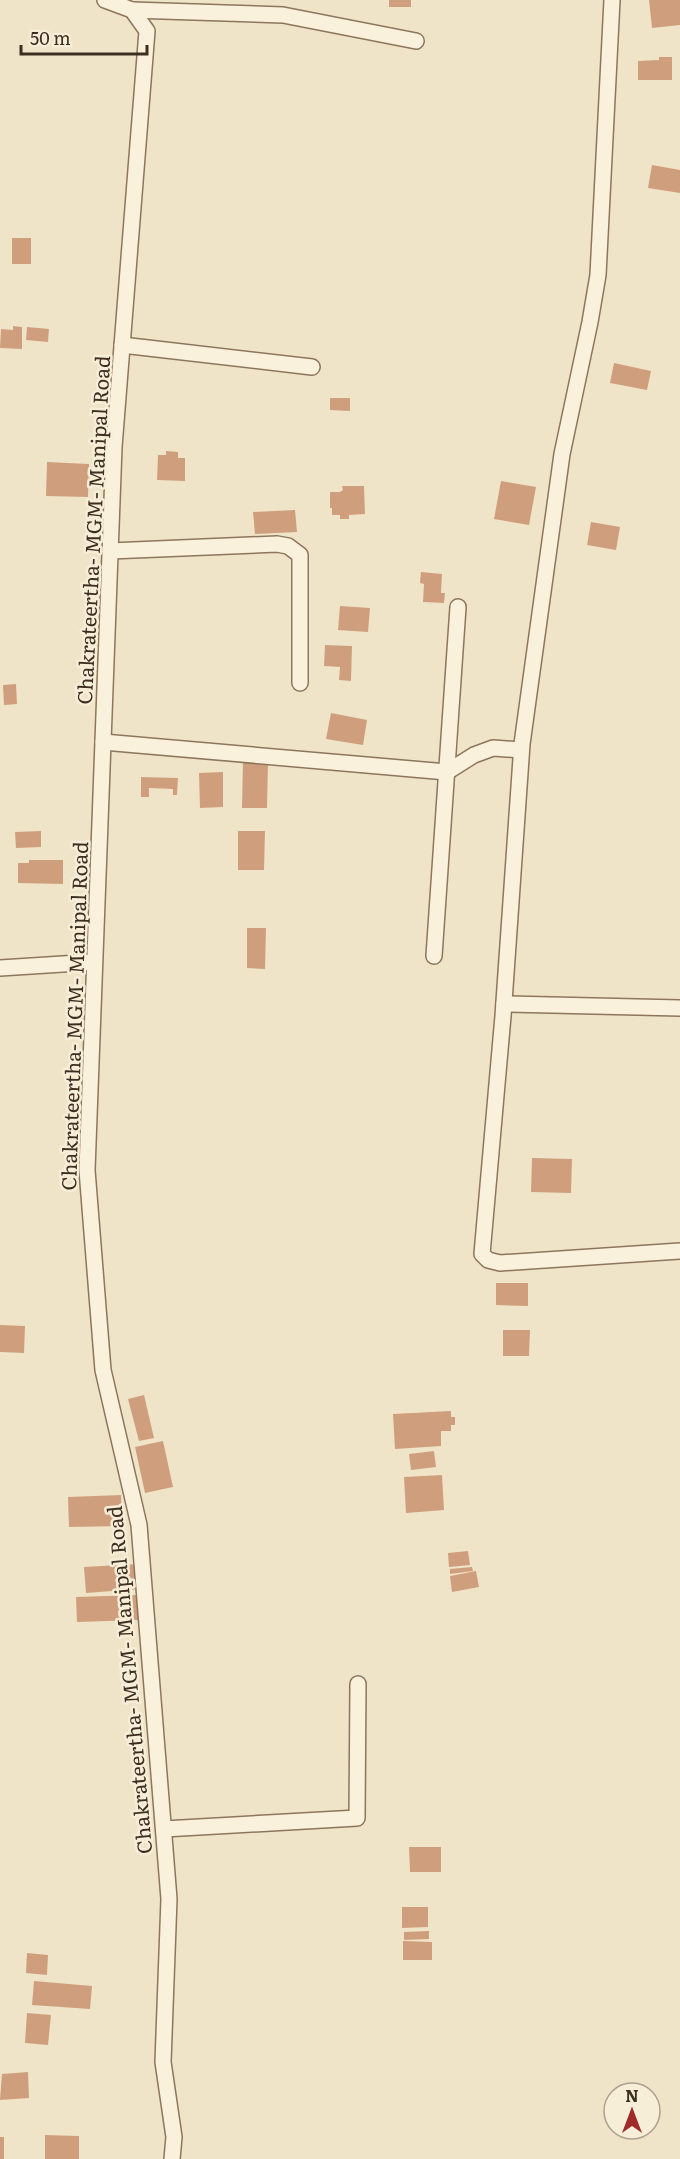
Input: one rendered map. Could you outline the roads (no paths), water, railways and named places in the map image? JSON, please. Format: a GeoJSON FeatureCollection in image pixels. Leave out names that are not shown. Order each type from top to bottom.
{"type":"FeatureCollection","features":[{"type":"Feature","properties":{"kind":"street"},"geometry":{"type":"LineString","coordinates":[[105,0],[132,10],[283,8],[416,41]]}},
{"type":"Feature","properties":{"kind":"street"},"geometry":{"type":"LineString","coordinates":[[612,0],[597,275],[590,322],[562,454],[521,750],[504,1004],[482,1254],[488,1260],[500,1263],[680,1251]]}},
{"type":"Feature","properties":{"kind":"street","name":"Chakrateertha- MGM- Manipal Road"},"geometry":{"type":"LineString","coordinates":[[132,10],[147,31],[114,447],[87,1170],[103,1370],[139,1525],[169,1899],[163,2062],[174,2137],[172,2159]]}},
{"type":"Feature","properties":{"kind":"street"},"geometry":{"type":"LineString","coordinates":[[122,345],[312,367]]}},
{"type":"Feature","properties":{"kind":"street"},"geometry":{"type":"LineString","coordinates":[[110,551],[277,544],[288,546],[300,555],[300,683]]}},
{"type":"Feature","properties":{"kind":"street"},"geometry":{"type":"LineString","coordinates":[[434,956],[458,607]]}},
{"type":"Feature","properties":{"kind":"street"},"geometry":{"type":"LineString","coordinates":[[103,742],[447,772],[474,755],[493,748],[521,750]]}},
{"type":"Feature","properties":{"kind":"street"},"geometry":{"type":"LineString","coordinates":[[0,968],[94,962]]}},
{"type":"Feature","properties":{"kind":"street"},"geometry":{"type":"LineString","coordinates":[[504,1004],[680,1008]]}},
{"type":"Feature","properties":{"kind":"street"},"geometry":{"type":"LineString","coordinates":[[164,1829],[357,1818],[358,1683]]}}]}
